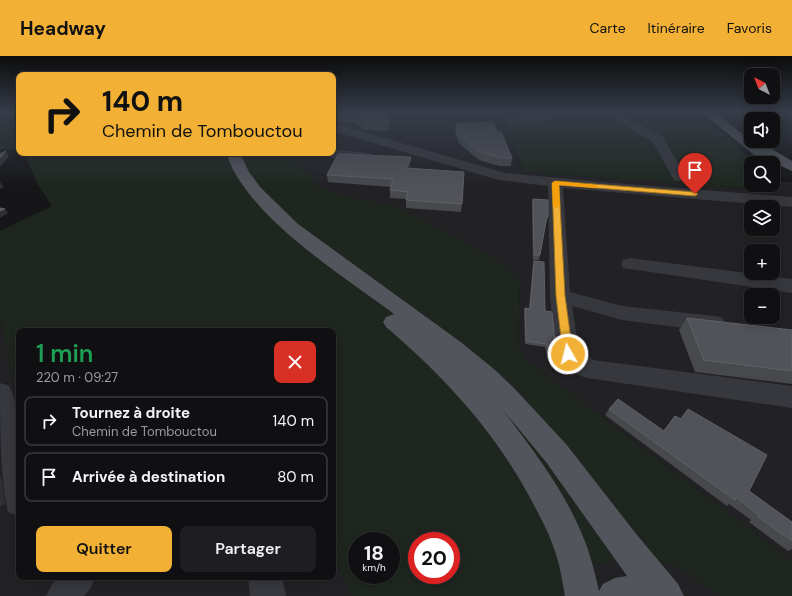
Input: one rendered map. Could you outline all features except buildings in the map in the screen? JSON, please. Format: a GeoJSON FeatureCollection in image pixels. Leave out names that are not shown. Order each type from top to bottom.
{"type":"FeatureCollection","features":[{"type":"Feature","properties":{"kind":"main road"},"geometry":{"type":"LineString","coordinates":[[740,137],[764,156]]}},
{"type":"Feature","properties":{"kind":"main road"},"geometry":{"type":"LineString","coordinates":[[740,137],[765,150],[792,167]]}},
{"type":"Feature","properties":{"kind":"main road"},"geometry":{"type":"LineString","coordinates":[[223,156],[235,183],[263,217],[425,347],[462,381],[492,416],[533,474],[551,504],[566,535],[573,554],[583,596]]}},
{"type":"Feature","properties":{"kind":"main road"},"geometry":{"type":"LineString","coordinates":[[234,156],[246,180],[274,212],[345,268],[439,337],[482,372],[518,409],[562,461],[645,573],[666,596]]}},
{"type":"Feature","properties":{"kind":"main road"},"geometry":{"type":"LineString","coordinates":[[780,168],[792,177]]}},
{"type":"Feature","properties":{"kind":"main road"},"geometry":{"type":"LineString","coordinates":[[615,596],[645,594],[651,596]]}},
{"type":"Feature","properties":{"kind":"street"},"geometry":{"type":"LineString","coordinates":[[369,137],[504,177],[555,183],[791,203]]}},
{"type":"Feature","properties":{"kind":"street"},"geometry":{"type":"LineString","coordinates":[[653,137],[658,140],[679,177]]}},
{"type":"Feature","properties":{"kind":"street"},"geometry":{"type":"LineString","coordinates":[[336,155],[386,159],[410,149]]}},
{"type":"Feature","properties":{"kind":"street"},"geometry":{"type":"LineString","coordinates":[[555,183],[560,296],[568,354],[587,369],[792,398]]}},
{"type":"Feature","properties":{"kind":"street"},"geometry":{"type":"LineString","coordinates":[[630,264],[792,286]]}},
{"type":"Feature","properties":{"kind":"street"},"geometry":{"type":"LineString","coordinates":[[560,296],[622,313],[730,326]]}},
{"type":"Feature","properties":{"kind":"street"},"geometry":{"type":"LineString","coordinates":[[0,393],[16,484]]}},
{"type":"Feature","properties":{"kind":"street"},"geometry":{"type":"LineString","coordinates":[[265,580],[268,596]]}},
{"type":"Feature","properties":{"kind":"shaded area"},"geometry":{"type":"Polygon","coordinates":[[[0,137],[16,137],[16,149],[0,150],[0,137]]]}},
{"type":"Feature","properties":{"kind":"shaded area"},"geometry":{"type":"Polygon","coordinates":[[[336,137],[507,137],[524,172],[744,188],[744,192],[780,192],[780,182],[792,182],[792,561],[524,358],[518,347],[520,280],[395,207],[334,194],[320,188],[313,184],[311,173],[287,160],[284,156],[336,156],[336,137]]]}},
{"type":"Feature","properties":{"kind":"shaded area"},"geometry":{"type":"Polygon","coordinates":[[[508,137],[728,137],[744,147],[739,148],[748,156],[744,156],[744,188],[524,172],[508,137]]]}},
{"type":"Feature","properties":{"kind":"shaded area"},"geometry":{"type":"Polygon","coordinates":[[[25,156],[284,156],[314,177],[313,184],[324,189],[406,211],[506,265],[520,280],[518,347],[524,358],[792,561],[792,596],[720,596],[686,571],[645,555],[598,564],[563,590],[560,596],[352,596],[336,559],[336,328],[16,328],[16,396],[0,319],[0,231],[52,206],[37,183],[25,156]]]}},
{"type":"Feature","properties":{"kind":"shaded area"},"geometry":{"type":"Polygon","coordinates":[[[0,319],[16,396],[16,580],[336,580],[336,559],[352,596],[0,596],[0,319]]]}},
{"type":"Feature","properties":{"kind":"shaded area"},"geometry":{"type":"Polygon","coordinates":[[[645,555],[686,571],[720,596],[560,596],[563,590],[598,564],[645,555]]]}},
{"type":"Feature","properties":{"kind":"slow traffic"},"geometry":{"type":"LineString","coordinates":[[556,206],[555,183],[595,187]]}},
{"type":"Feature","properties":{"kind":"route"},"geometry":{"type":"LineString","coordinates":[[568,354],[560,296],[555,183],[695,194]]}}]}
